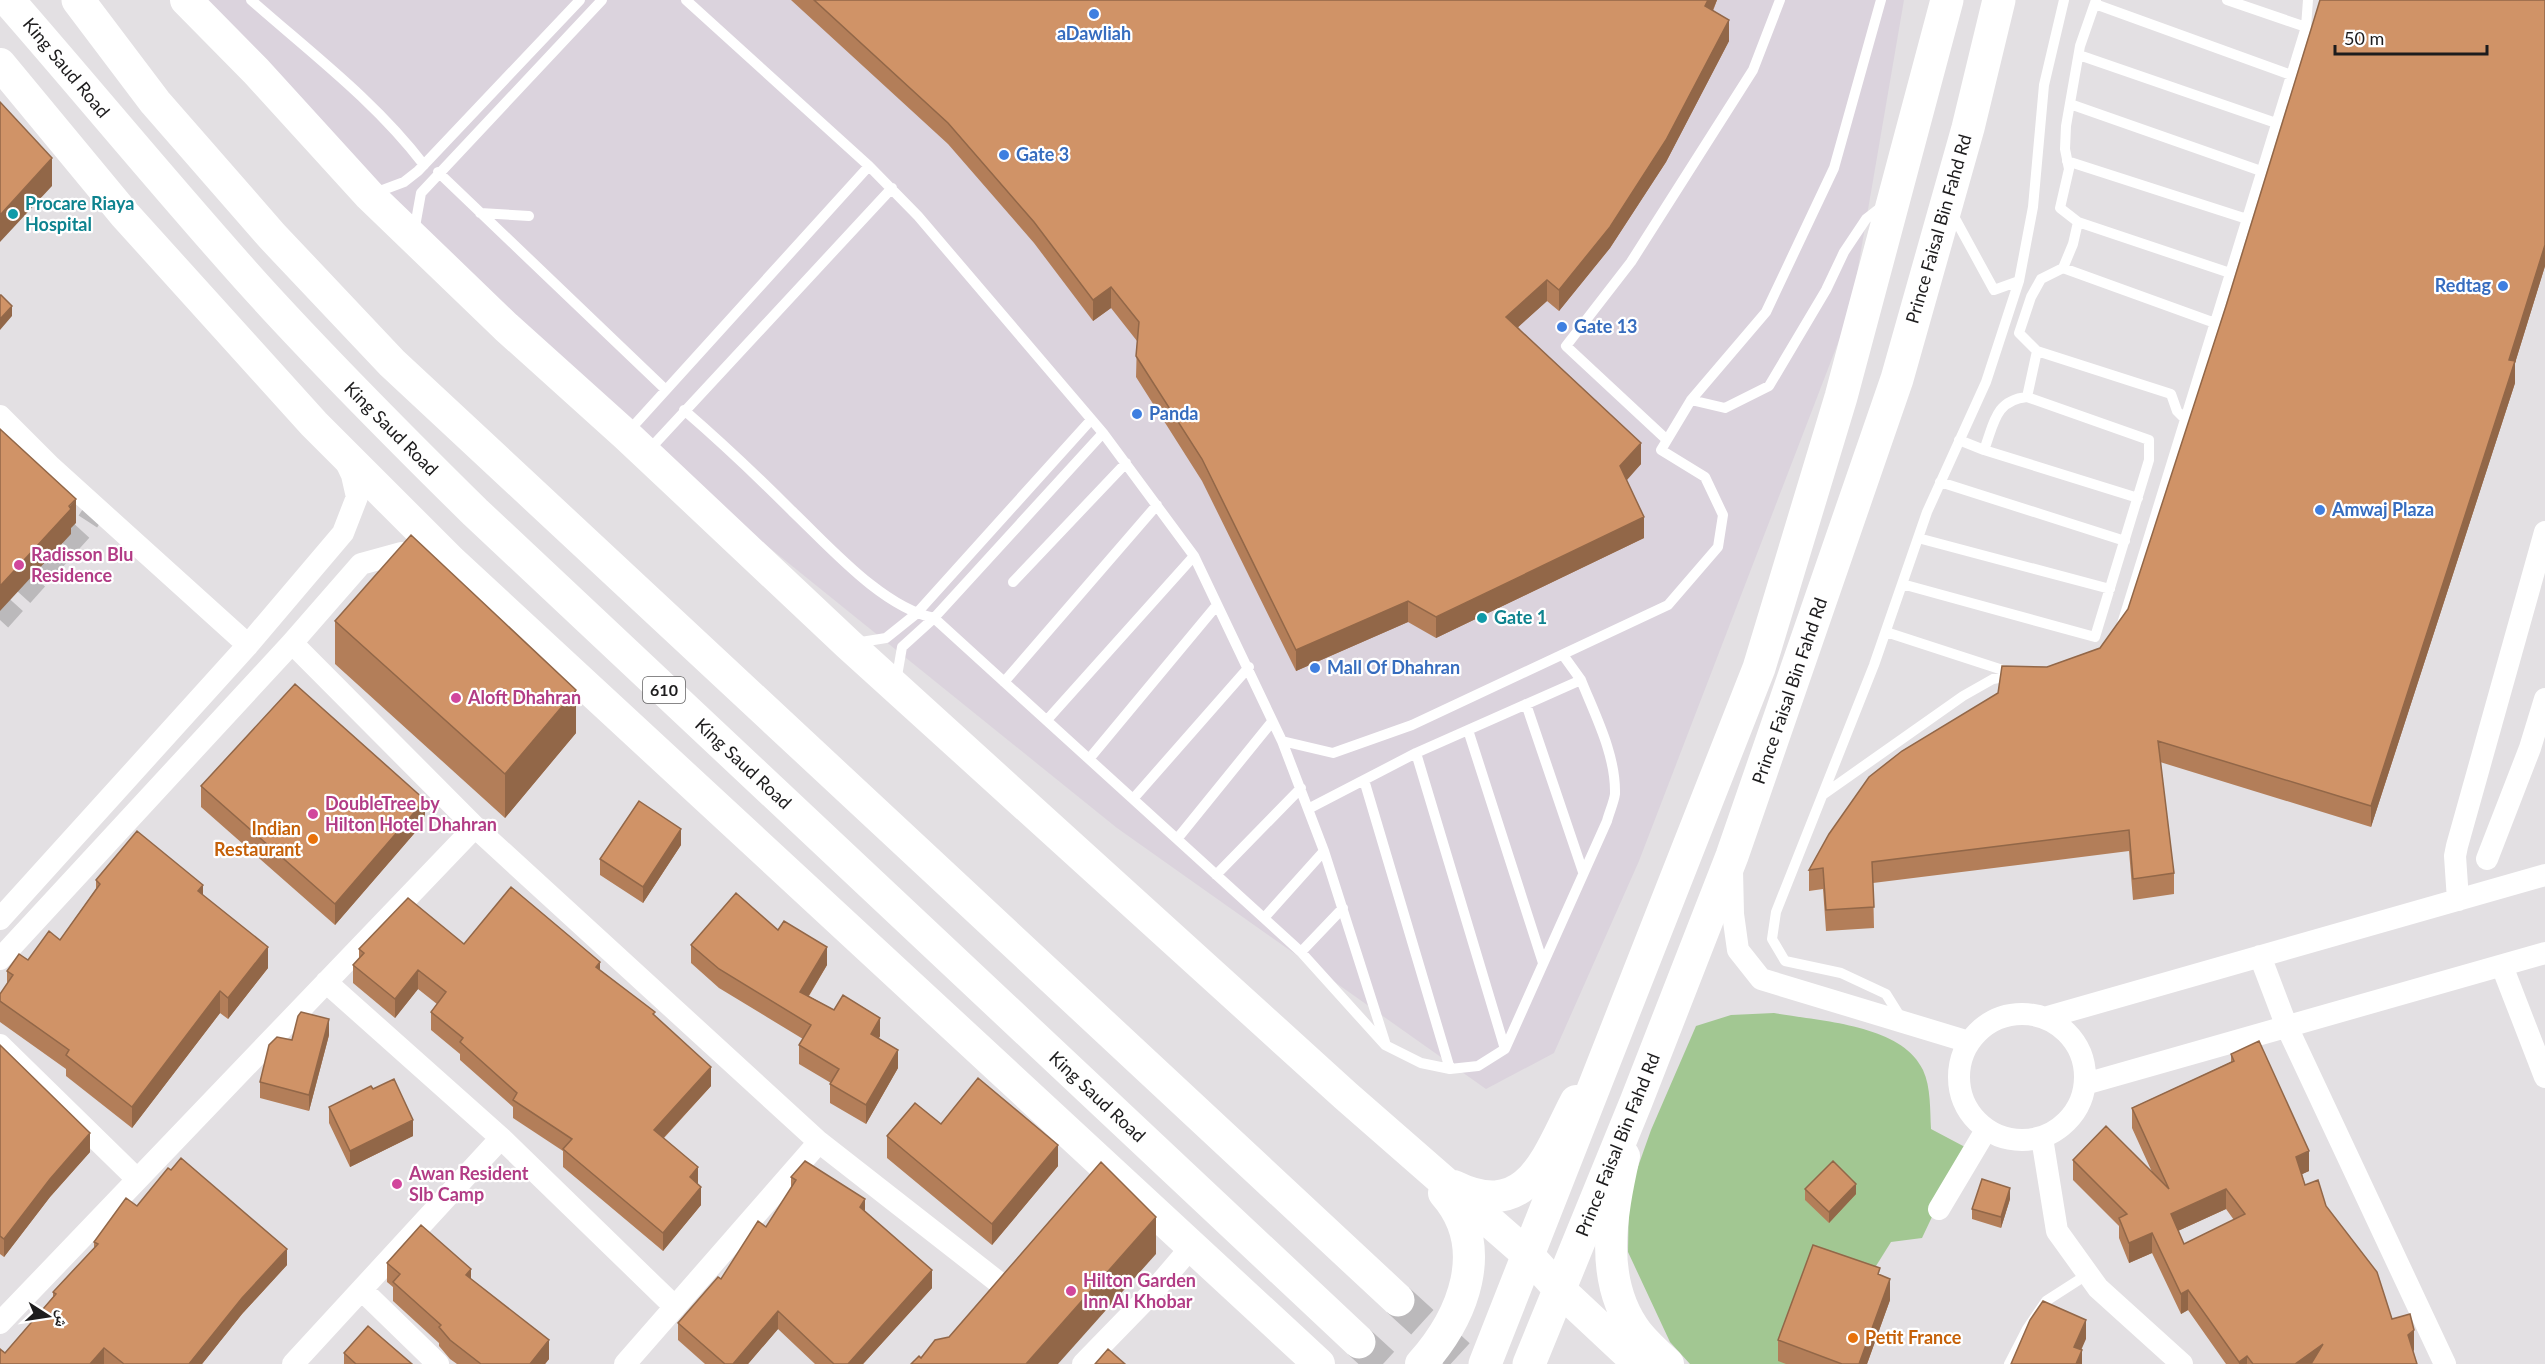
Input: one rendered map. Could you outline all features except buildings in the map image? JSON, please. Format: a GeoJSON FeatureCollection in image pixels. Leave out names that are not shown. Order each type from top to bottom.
{"type":"FeatureCollection","features":[{"type":"Feature","properties":{"kind":"main road","name":"King Saud Road"},"geometry":{"type":"LineString","coordinates":[[9,0],[123,136],[258,289],[363,401],[451,489],[1359,1342]]}},
{"type":"Feature","properties":{"kind":"main road"},"geometry":{"type":"LineString","coordinates":[[78,0],[155,102],[272,236],[392,363],[1398,1300]]}},
{"type":"Feature","properties":{"kind":"main road"},"geometry":{"type":"LineString","coordinates":[[186,0],[256,71],[369,195],[506,327],[848,644],[1440,1180],[1529,1256],[1560,1290],[1639,1364]]}},
{"type":"Feature","properties":{"kind":"main road","name":"Prince Faisal Bin Fahd Rd"},"geometry":{"type":"LineString","coordinates":[[1485,1364],[1759,668],[1841,397],[1947,0]]}},
{"type":"Feature","properties":{"kind":"main road","name":"Prince Faisal Bin Fahd Rd"},"geometry":{"type":"LineString","coordinates":[[1529,1364],[1636,1102],[1732,856],[1897,379],[1999,0]]}},
{"type":"Feature","properties":{"kind":"main road"},"geometry":{"type":"LineString","coordinates":[[0,64],[125,215],[339,448],[451,561],[1102,1177],[1193,1245],[1316,1362]]}},
{"type":"Feature","properties":{"kind":"main road"},"geometry":{"type":"LineString","coordinates":[[1440,1180],[1464,1191],[1494,1197],[1522,1189],[1536,1177],[1630,1000]]}},
{"type":"Feature","properties":{"kind":"main road"},"geometry":{"type":"LineString","coordinates":[[1636,1102],[1612,1211],[1610,1240],[1622,1306],[1638,1334],[1668,1364]]}},
{"type":"Feature","properties":{"kind":"main road"},"geometry":{"type":"LineString","coordinates":[[1408,1151],[1456,1206],[1469,1245],[1469,1272],[1462,1303],[1436,1347],[1421,1364]]}},
{"type":"Feature","properties":{"kind":"street"},"geometry":{"type":"LineString","coordinates":[[0,416],[66,481],[248,645]]}},
{"type":"Feature","properties":{"kind":"street"},"geometry":{"type":"LineString","coordinates":[[0,919],[248,645],[343,532],[357,496],[352,475],[339,448]]}},
{"type":"Feature","properties":{"kind":"street"},"geometry":{"type":"LineString","coordinates":[[2458,900],[2455,856],[2457,846],[2545,532]]}},
{"type":"Feature","properties":{"kind":"street"},"geometry":{"type":"LineString","coordinates":[[0,959],[292,643],[361,564],[401,553],[451,561]]}},
{"type":"Feature","properties":{"kind":"street"},"geometry":{"type":"LineString","coordinates":[[292,643],[475,827],[819,1142],[1000,1298],[1022,1272]]}},
{"type":"Feature","properties":{"kind":"street"},"geometry":{"type":"LineString","coordinates":[[2487,859],[2530,748],[2545,699]]}},
{"type":"Feature","properties":{"kind":"street"},"geometry":{"type":"LineString","coordinates":[[0,1323],[475,827]]}},
{"type":"Feature","properties":{"kind":"street"},"geometry":{"type":"LineString","coordinates":[[1732,856],[1733,914],[1738,950],[1761,979],[1969,1042]]}},
{"type":"Feature","properties":{"kind":"street"},"geometry":{"type":"LineString","coordinates":[[2044,1018],[2545,875]]}},
{"type":"Feature","properties":{"kind":"street"},"geometry":{"type":"LineString","coordinates":[[2085,1084],[2545,953]]}},
{"type":"Feature","properties":{"kind":"street"},"geometry":{"type":"LineString","coordinates":[[2260,956],[2287,1027],[2445,1364]]}},
{"type":"Feature","properties":{"kind":"street"},"geometry":{"type":"LineString","coordinates":[[2502,966],[2545,1077]]}},
{"type":"Feature","properties":{"kind":"street"},"geometry":{"type":"LineString","coordinates":[[326,982],[501,1138],[675,1307]]}},
{"type":"Feature","properties":{"kind":"street"},"geometry":{"type":"LineString","coordinates":[[2023,1014],[2044,1018],[2062,1028],[2076,1044],[2084,1063],[2085,1084],[2081,1102],[2072,1117],[2058,1130],[2043,1138],[2023,1141],[2004,1139],[1986,1130],[1971,1117],[1962,1099],[1958,1080],[1960,1060],[1969,1042],[1983,1027],[2002,1016],[2023,1014]]}},
{"type":"Feature","properties":{"kind":"street"},"geometry":{"type":"LineString","coordinates":[[0,1045],[137,1179]]}},
{"type":"Feature","properties":{"kind":"street"},"geometry":{"type":"LineString","coordinates":[[1939,1209],[1986,1130]]}},
{"type":"Feature","properties":{"kind":"street"},"geometry":{"type":"LineString","coordinates":[[293,1364],[501,1138]]}},
{"type":"Feature","properties":{"kind":"street"},"geometry":{"type":"LineString","coordinates":[[2043,1138],[2057,1230],[2098,1288],[2177,1363]]}},
{"type":"Feature","properties":{"kind":"street"},"geometry":{"type":"LineString","coordinates":[[625,1364],[819,1142]]}},
{"type":"Feature","properties":{"kind":"street"},"geometry":{"type":"LineString","coordinates":[[1083,1364],[1151,1294],[1193,1245]]}},
{"type":"Feature","properties":{"kind":"street"},"geometry":{"type":"LineString","coordinates":[[362,1290],[438,1364]]}},
{"type":"Feature","properties":{"kind":"lane"},"geometry":{"type":"LineString","coordinates":[[251,0],[319,56],[400,134],[424,165]]}},
{"type":"Feature","properties":{"kind":"lane"},"geometry":{"type":"LineString","coordinates":[[369,195],[404,183],[424,165],[580,0]]}},
{"type":"Feature","properties":{"kind":"lane"},"geometry":{"type":"LineString","coordinates":[[413,239],[421,193],[438,172],[602,0]]}},
{"type":"Feature","properties":{"kind":"lane"},"geometry":{"type":"LineString","coordinates":[[686,0],[892,188],[1090,421],[1103,433],[1194,556],[1249,668],[1271,723],[1282,741],[1324,851],[1386,1045]]}},
{"type":"Feature","properties":{"kind":"lane"},"geometry":{"type":"LineString","coordinates":[[1667,440],[1566,346],[1631,262],[1753,70],[1780,0]]}},
{"type":"Feature","properties":{"kind":"lane"},"geometry":{"type":"LineString","coordinates":[[1282,741],[1333,753],[1412,725],[1668,605],[1718,547],[1723,515],[1705,477],[1661,450],[1691,400],[1766,312],[1834,168],[1881,0]]}},
{"type":"Feature","properties":{"kind":"lane"},"geometry":{"type":"LineString","coordinates":[[1902,1021],[1886,994],[1840,973],[1785,961],[1772,939],[1779,902],[1824,794],[1886,632],[1918,538],[1986,382],[2019,281],[2033,207],[2044,85],[2064,0]]}},
{"type":"Feature","properties":{"kind":"lane"},"geometry":{"type":"LineString","coordinates":[[2227,0],[2306,27]]}},
{"type":"Feature","properties":{"kind":"lane"},"geometry":{"type":"LineString","coordinates":[[2115,635],[2122,626],[2306,27],[2308,0]]}},
{"type":"Feature","properties":{"kind":"lane"},"geometry":{"type":"LineString","coordinates":[[2230,273],[2078,222],[2060,208],[2068,182],[2066,126],[2079,55],[2095,2],[2291,75]]}},
{"type":"Feature","properties":{"kind":"lane"},"geometry":{"type":"LineString","coordinates":[[2079,55],[2276,123]]}},
{"type":"Feature","properties":{"kind":"lane"},"geometry":{"type":"LineString","coordinates":[[2070,104],[2261,171]]}},
{"type":"Feature","properties":{"kind":"lane"},"geometry":{"type":"LineString","coordinates":[[2067,161],[2247,219]]}},
{"type":"Feature","properties":{"kind":"lane"},"geometry":{"type":"LineString","coordinates":[[635,445],[666,390],[868,166]]}},
{"type":"Feature","properties":{"kind":"lane"},"geometry":{"type":"LineString","coordinates":[[438,172],[666,390]]}},
{"type":"Feature","properties":{"kind":"lane"},"geometry":{"type":"LineString","coordinates":[[635,445],[684,410],[892,188]]}},
{"type":"Feature","properties":{"kind":"lane"},"geometry":{"type":"LineString","coordinates":[[1691,400],[1725,408],[1769,386],[1826,290],[1844,252],[1866,219],[1895,197]]}},
{"type":"Feature","properties":{"kind":"lane"},"geometry":{"type":"LineString","coordinates":[[1946,202],[1994,290],[2019,281]]}},
{"type":"Feature","properties":{"kind":"lane"},"geometry":{"type":"LineString","coordinates":[[480,213],[529,216]]}},
{"type":"Feature","properties":{"kind":"lane"},"geometry":{"type":"LineString","coordinates":[[2078,222],[2073,244],[2062,268],[2041,279],[2031,297],[2019,333],[2037,351],[2172,394],[2177,411],[2185,419]]}},
{"type":"Feature","properties":{"kind":"lane"},"geometry":{"type":"LineString","coordinates":[[2062,268],[2215,322]]}},
{"type":"Feature","properties":{"kind":"lane"},"geometry":{"type":"LineString","coordinates":[[2027,397],[2037,351]]}},
{"type":"Feature","properties":{"kind":"lane"},"geometry":{"type":"LineString","coordinates":[[1902,584],[2095,637],[2149,460],[2149,440],[2027,397],[2014,399],[2000,408],[1983,450]]}},
{"type":"Feature","properties":{"kind":"lane"},"geometry":{"type":"LineString","coordinates":[[684,410],[836,553],[880,590],[916,614],[934,618],[1301,952],[1386,1045],[1421,1063],[1450,1070],[1478,1066],[1505,1048],[1607,821],[1615,795],[1612,771],[1602,734],[1581,680],[1563,655]]}},
{"type":"Feature","properties":{"kind":"lane"},"geometry":{"type":"LineString","coordinates":[[848,644],[886,638],[916,614],[1090,421]]}},
{"type":"Feature","properties":{"kind":"lane"},"geometry":{"type":"LineString","coordinates":[[895,685],[902,647],[934,618],[1103,433]]}},
{"type":"Feature","properties":{"kind":"lane"},"geometry":{"type":"LineString","coordinates":[[1959,440],[1983,450],[2138,498]]}},
{"type":"Feature","properties":{"kind":"lane"},"geometry":{"type":"LineString","coordinates":[[1013,582],[1126,463]]}},
{"type":"Feature","properties":{"kind":"lane"},"geometry":{"type":"LineString","coordinates":[[1941,482],[2125,541]]}},
{"type":"Feature","properties":{"kind":"lane"},"geometry":{"type":"LineString","coordinates":[[1004,682],[1157,505]]}},
{"type":"Feature","properties":{"kind":"lane"},"geometry":{"type":"LineString","coordinates":[[1918,538],[2110,589]]}},
{"type":"Feature","properties":{"kind":"lane"},"geometry":{"type":"LineString","coordinates":[[1047,720],[1194,556]]}},
{"type":"Feature","properties":{"kind":"lane"},"geometry":{"type":"LineString","coordinates":[[1089,759],[1218,605]]}},
{"type":"Feature","properties":{"kind":"lane"},"geometry":{"type":"LineString","coordinates":[[1824,794],[1963,696],[1993,678],[2022,674],[1886,632]]}},
{"type":"Feature","properties":{"kind":"lane"},"geometry":{"type":"LineString","coordinates":[[1133,799],[1249,668]]}},
{"type":"Feature","properties":{"kind":"lane"},"geometry":{"type":"LineString","coordinates":[[1308,809],[1416,753],[1581,680]]}},
{"type":"Feature","properties":{"kind":"lane"},"geometry":{"type":"LineString","coordinates":[[1526,704],[1583,872]]}},
{"type":"Feature","properties":{"kind":"lane"},"geometry":{"type":"LineString","coordinates":[[1177,839],[1271,723]]}},
{"type":"Feature","properties":{"kind":"lane"},"geometry":{"type":"LineString","coordinates":[[1468,730],[1543,963]]}},
{"type":"Feature","properties":{"kind":"lane"},"geometry":{"type":"LineString","coordinates":[[1416,753],[1505,1048]]}},
{"type":"Feature","properties":{"kind":"lane"},"geometry":{"type":"LineString","coordinates":[[1364,780],[1450,1070]]}},
{"type":"Feature","properties":{"kind":"lane"},"geometry":{"type":"LineString","coordinates":[[1216,875],[1300,788]]}},
{"type":"Feature","properties":{"kind":"lane"},"geometry":{"type":"LineString","coordinates":[[1264,918],[1324,851]]}},
{"type":"Feature","properties":{"kind":"lane"},"geometry":{"type":"LineString","coordinates":[[1301,952],[1343,908]]}},
{"type":"Feature","properties":{"kind":"lane"},"geometry":{"type":"LineString","coordinates":[[2009,1364],[2027,1329],[2046,1301],[2088,1274]]}},
{"type":"Feature","properties":{"kind":"shaded area","name":"Mall Of Dhahran"},"geometry":{"type":"Polygon","coordinates":[[[195,0],[1904,0],[1851,309],[1639,861],[1554,1053],[1486,1089],[1117,828],[720,508],[413,239],[195,0]]]}},
{"type":"Feature","properties":{"kind":"green space"},"geometry":{"type":"Polygon","coordinates":[[[1774,1013],[1857,1027],[1897,1043],[1912,1055],[1926,1077],[1931,1129],[1965,1147],[1922,1238],[1891,1242],[1876,1266],[1848,1273],[1800,1364],[1690,1364],[1670,1342],[1628,1252],[1629,1192],[1651,1130],[1696,1026],[1731,1015],[1774,1013]]]}},
{"type":"Feature","properties":{"kind":"tunnel"},"geometry":{"type":"LineString","coordinates":[[0,620],[85,526],[96,509]]}},
{"type":"Feature","properties":{"kind":"tunnel"},"geometry":{"type":"LineString","coordinates":[[1398,1300],[1468,1364]]}},
{"type":"Feature","properties":{"kind":"tunnel"},"geometry":{"type":"LineString","coordinates":[[1359,1342],[1383,1364]]}},
{"type":"Feature","properties":{"kind":"place","name":"aDawliah"},"geometry":{"type":"Point","coordinates":[1094,14]}},
{"type":"Feature","properties":{"kind":"place","name":"Gate 3"},"geometry":{"type":"Point","coordinates":[1004,155]}},
{"type":"Feature","properties":{"kind":"place","name":"Procare Riaya Hospital"},"geometry":{"type":"Point","coordinates":[13,214]}},
{"type":"Feature","properties":{"kind":"place","name":"Redtag"},"geometry":{"type":"Point","coordinates":[2503,286]}},
{"type":"Feature","properties":{"kind":"place","name":"Gate 13"},"geometry":{"type":"Point","coordinates":[1562,327]}},
{"type":"Feature","properties":{"kind":"place","name":"Panda"},"geometry":{"type":"Point","coordinates":[1137,414]}},
{"type":"Feature","properties":{"kind":"place","name":"Amwaj Plaza"},"geometry":{"type":"Point","coordinates":[2320,510]}},
{"type":"Feature","properties":{"kind":"place","name":"Radisson Blu Residence"},"geometry":{"type":"Point","coordinates":[19,565]}},
{"type":"Feature","properties":{"kind":"place","name":"Gate 1"},"geometry":{"type":"Point","coordinates":[1482,618]}},
{"type":"Feature","properties":{"kind":"place","name":"Mall Of Dhahran"},"geometry":{"type":"Point","coordinates":[1315,668]}},
{"type":"Feature","properties":{"kind":"place","name":"Aloft Dhahran"},"geometry":{"type":"Point","coordinates":[456,698]}},
{"type":"Feature","properties":{"kind":"place","name":"DoubleTree by Hilton Hotel Dhahran"},"geometry":{"type":"Point","coordinates":[313,814]}},
{"type":"Feature","properties":{"kind":"place","name":"Indian Restaurant"},"geometry":{"type":"Point","coordinates":[313,839]}},
{"type":"Feature","properties":{"kind":"place","name":"Awan Resident Slb Camp"},"geometry":{"type":"Point","coordinates":[397,1184]}},
{"type":"Feature","properties":{"kind":"place","name":"Hilton Garden Inn Al Khobar"},"geometry":{"type":"Point","coordinates":[1071,1291]}},
{"type":"Feature","properties":{"kind":"place","name":"Petit France"},"geometry":{"type":"Point","coordinates":[1853,1338]}}]}
